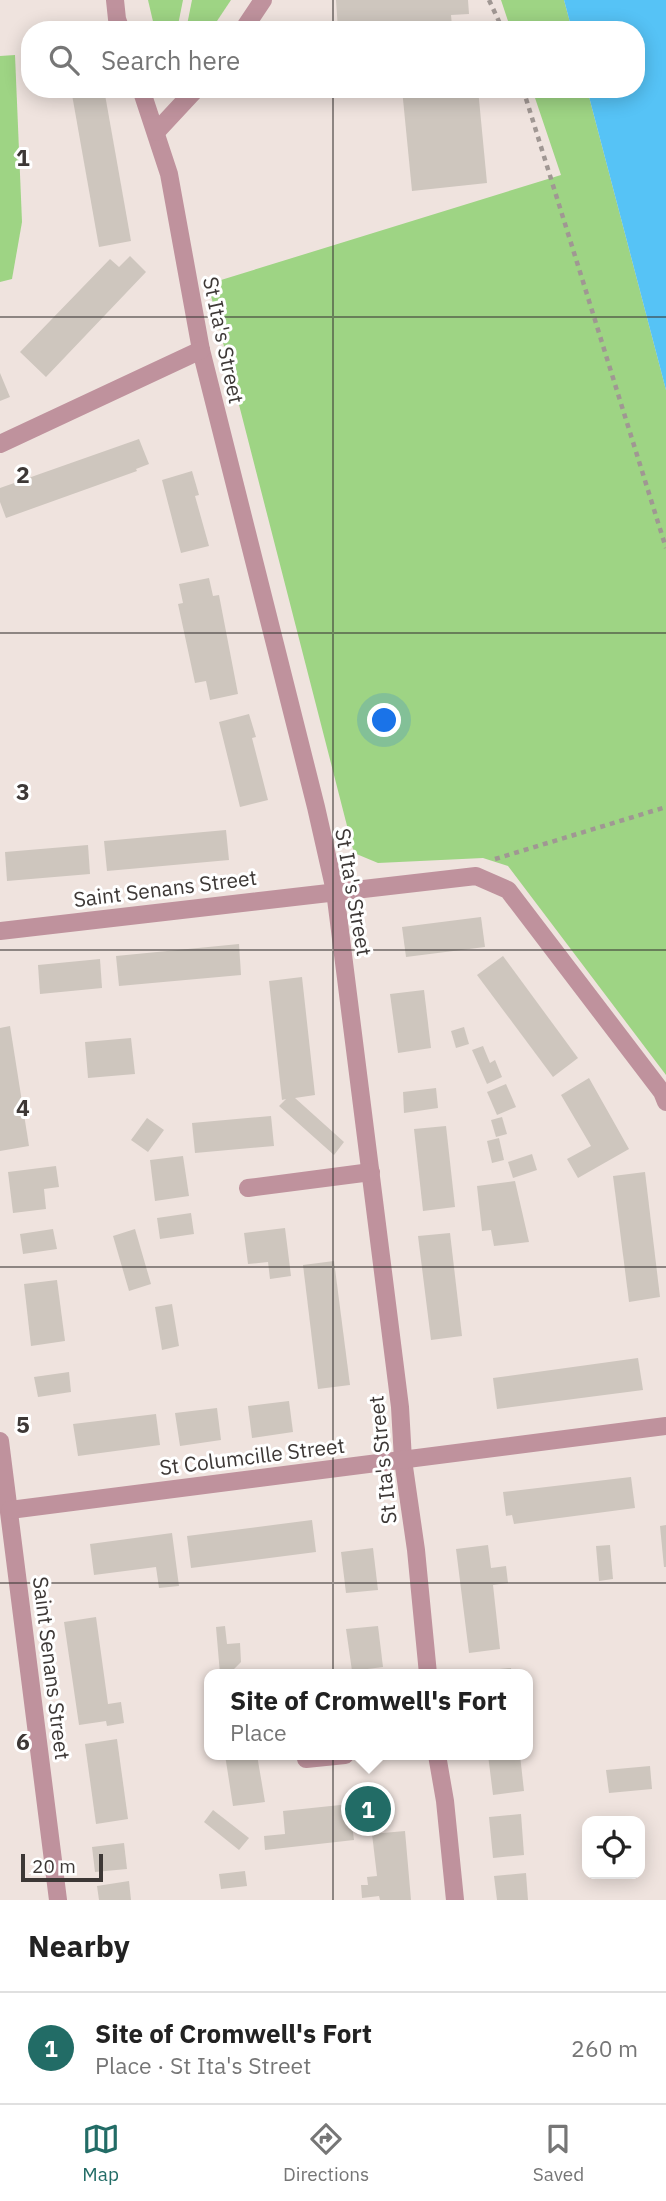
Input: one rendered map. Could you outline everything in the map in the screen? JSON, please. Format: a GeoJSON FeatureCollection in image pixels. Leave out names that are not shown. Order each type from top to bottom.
{"type":"FeatureCollection","features":[{"type":"Feature","properties":{"kind":"street"},"geometry":{"type":"LineString","coordinates":[[115,0],[118,21]]}},
{"type":"Feature","properties":{"kind":"street"},"geometry":{"type":"LineString","coordinates":[[249,21],[262,0]]}},
{"type":"Feature","properties":{"kind":"street","name":"St Ita's Street"},"geometry":{"type":"LineString","coordinates":[[144,98],[169,174],[201,350],[335,891],[400,1406],[403,1460],[416,1550],[428,1669]]}},
{"type":"Feature","properties":{"kind":"street"},"geometry":{"type":"LineString","coordinates":[[156,132],[188,98]]}},
{"type":"Feature","properties":{"kind":"street"},"geometry":{"type":"LineString","coordinates":[[0,444],[201,350]]}},
{"type":"Feature","properties":{"kind":"street"},"geometry":{"type":"LineString","coordinates":[[476,876],[508,890],[662,1092],[666,1102]]}},
{"type":"Feature","properties":{"kind":"street","name":"Saint Senans Street"},"geometry":{"type":"LineString","coordinates":[[0,931],[476,876]]}},
{"type":"Feature","properties":{"kind":"street"},"geometry":{"type":"LineString","coordinates":[[248,1188],[370,1172]]}},
{"type":"Feature","properties":{"kind":"street","name":"St Columcille Street"},"geometry":{"type":"LineString","coordinates":[[10,1510],[666,1426]]}},
{"type":"Feature","properties":{"kind":"street","name":"Saint Senans Street"},"geometry":{"type":"LineString","coordinates":[[0,1441],[58,1900]]}},
{"type":"Feature","properties":{"kind":"street"},"geometry":{"type":"LineString","coordinates":[[438,1760],[455,1900]]}},
{"type":"Feature","properties":{"kind":"path"},"geometry":{"type":"LineString","coordinates":[[489,0],[499,21]]}},
{"type":"Feature","properties":{"kind":"path"},"geometry":{"type":"LineString","coordinates":[[526,98],[666,548]]}},
{"type":"Feature","properties":{"kind":"path"},"geometry":{"type":"LineString","coordinates":[[476,876],[491,860],[666,807]]}},
{"type":"Feature","properties":{"kind":"green space"},"geometry":{"type":"Polygon","coordinates":[[[148,0],[183,0],[179,21],[153,21],[148,0]]]}},
{"type":"Feature","properties":{"kind":"green space"},"geometry":{"type":"Polygon","coordinates":[[[192,0],[231,0],[217,21],[188,21],[192,0]]]}},
{"type":"Feature","properties":{"kind":"green space"},"geometry":{"type":"Polygon","coordinates":[[[501,0],[564,0],[570,21],[508,21],[501,0]]]}},
{"type":"Feature","properties":{"kind":"green space"},"geometry":{"type":"Polygon","coordinates":[[[15,55],[22,222],[12,279],[0,282],[0,56],[15,55]]]}},
{"type":"Feature","properties":{"kind":"green space"},"geometry":{"type":"Polygon","coordinates":[[[535,98],[589,98],[666,390],[666,1075],[508,866],[483,858],[378,863],[354,853],[208,284],[561,175],[535,98]]]}},
{"type":"Feature","properties":{"kind":"water"},"geometry":{"type":"Polygon","coordinates":[[[564,0],[666,0],[666,390],[589,98],[645,98],[645,21],[570,21],[564,0]]]}},
{"type":"Feature","properties":{"kind":"building"},"geometry":{"type":"Polygon","coordinates":[[[336,0],[468,0],[469,14],[451,15],[452,21],[337,21],[336,0]]]}},
{"type":"Feature","properties":{"kind":"building"},"geometry":{"type":"Polygon","coordinates":[[[73,98],[106,98],[131,241],[99,247],[73,98]]]}},
{"type":"Feature","properties":{"kind":"building"},"geometry":{"type":"Polygon","coordinates":[[[403,98],[479,98],[487,183],[412,191],[403,98]]]}},
{"type":"Feature","properties":{"kind":"building"},"geometry":{"type":"Polygon","coordinates":[[[130,256],[146,272],[46,377],[20,352],[110,259],[119,267],[130,256]]]}},
{"type":"Feature","properties":{"kind":"building"},"geometry":{"type":"Polygon","coordinates":[[[0,373],[10,397],[0,401],[0,373]]]}},
{"type":"Feature","properties":{"kind":"building"},"geometry":{"type":"Polygon","coordinates":[[[139,439],[149,464],[136,469],[137,471],[6,518],[0,502],[0,488],[139,439]]]}},
{"type":"Feature","properties":{"kind":"building"},"geometry":{"type":"Polygon","coordinates":[[[192,471],[199,495],[195,496],[209,546],[181,553],[162,480],[192,471]]]}},
{"type":"Feature","properties":{"kind":"building"},"geometry":{"type":"Polygon","coordinates":[[[209,578],[213,596],[219,595],[238,694],[210,700],[206,681],[195,683],[178,604],[183,603],[179,584],[209,578]]]}},
{"type":"Feature","properties":{"kind":"building"},"geometry":{"type":"Polygon","coordinates":[[[249,714],[256,737],[252,738],[268,800],[240,807],[219,722],[249,714]]]}},
{"type":"Feature","properties":{"kind":"building"},"geometry":{"type":"Polygon","coordinates":[[[226,830],[229,860],[107,871],[104,841],[226,830]]]}},
{"type":"Feature","properties":{"kind":"building"},"geometry":{"type":"Polygon","coordinates":[[[88,845],[90,874],[7,881],[5,852],[88,845]]]}},
{"type":"Feature","properties":{"kind":"building"},"geometry":{"type":"Polygon","coordinates":[[[481,917],[485,947],[406,957],[402,927],[481,917]]]}},
{"type":"Feature","properties":{"kind":"building"},"geometry":{"type":"Polygon","coordinates":[[[239,944],[241,975],[119,986],[116,956],[239,944]]]}},
{"type":"Feature","properties":{"kind":"building"},"geometry":{"type":"Polygon","coordinates":[[[503,956],[578,1058],[553,1077],[477,975],[503,956]]]}},
{"type":"Feature","properties":{"kind":"building"},"geometry":{"type":"Polygon","coordinates":[[[100,959],[102,988],[40,994],[38,965],[100,959]]]}},
{"type":"Feature","properties":{"kind":"building"},"geometry":{"type":"Polygon","coordinates":[[[302,977],[315,1095],[295,1098],[344,1142],[334,1155],[279,1106],[286,1099],[282,1100],[269,981],[302,977]]]}},
{"type":"Feature","properties":{"kind":"building"},"geometry":{"type":"Polygon","coordinates":[[[424,990],[431,1048],[398,1053],[390,994],[424,990]]]}},
{"type":"Feature","properties":{"kind":"building"},"geometry":{"type":"Polygon","coordinates":[[[10,1026],[29,1146],[0,1151],[0,1028],[10,1026]]]}},
{"type":"Feature","properties":{"kind":"building"},"geometry":{"type":"Polygon","coordinates":[[[464,1027],[469,1044],[456,1048],[451,1031],[464,1027]]]}},
{"type":"Feature","properties":{"kind":"building"},"geometry":{"type":"Polygon","coordinates":[[[131,1038],[135,1074],[88,1078],[85,1042],[131,1038]]]}},
{"type":"Feature","properties":{"kind":"building"},"geometry":{"type":"Polygon","coordinates":[[[483,1046],[490,1063],[495,1060],[502,1077],[487,1084],[472,1050],[483,1046]]]}},
{"type":"Feature","properties":{"kind":"building"},"geometry":{"type":"Polygon","coordinates":[[[589,1078],[629,1149],[578,1178],[567,1159],[591,1146],[561,1095],[589,1078]]]}},
{"type":"Feature","properties":{"kind":"building"},"geometry":{"type":"Polygon","coordinates":[[[506,1084],[516,1107],[497,1115],[487,1092],[506,1084]]]}},
{"type":"Feature","properties":{"kind":"building"},"geometry":{"type":"Polygon","coordinates":[[[436,1088],[438,1108],[404,1113],[403,1092],[436,1088]]]}},
{"type":"Feature","properties":{"kind":"building"},"geometry":{"type":"Polygon","coordinates":[[[271,1116],[274,1146],[195,1153],[192,1123],[271,1116]]]}},
{"type":"Feature","properties":{"kind":"building"},"geometry":{"type":"Polygon","coordinates":[[[502,1117],[507,1134],[496,1137],[491,1120],[502,1117]]]}},
{"type":"Feature","properties":{"kind":"building"},"geometry":{"type":"Polygon","coordinates":[[[147,1118],[164,1130],[148,1152],[131,1140],[147,1118]]]}},
{"type":"Feature","properties":{"kind":"building"},"geometry":{"type":"Polygon","coordinates":[[[446,1126],[455,1207],[423,1211],[414,1129],[446,1126]]]}},
{"type":"Feature","properties":{"kind":"building"},"geometry":{"type":"Polygon","coordinates":[[[499,1138],[504,1160],[492,1163],[487,1141],[499,1138]]]}},
{"type":"Feature","properties":{"kind":"building"},"geometry":{"type":"Polygon","coordinates":[[[532,1154],[537,1170],[513,1178],[508,1162],[532,1154]]]}},
{"type":"Feature","properties":{"kind":"building"},"geometry":{"type":"Polygon","coordinates":[[[183,1156],[189,1196],[155,1201],[150,1160],[183,1156]]]}},
{"type":"Feature","properties":{"kind":"building"},"geometry":{"type":"Polygon","coordinates":[[[56,1166],[59,1187],[44,1189],[46,1209],[13,1213],[8,1172],[56,1166]]]}},
{"type":"Feature","properties":{"kind":"building"},"geometry":{"type":"Polygon","coordinates":[[[645,1172],[660,1297],[629,1302],[613,1176],[645,1172]]]}},
{"type":"Feature","properties":{"kind":"building"},"geometry":{"type":"Polygon","coordinates":[[[515,1181],[529,1242],[494,1246],[491,1230],[482,1231],[477,1186],[515,1181]]]}},
{"type":"Feature","properties":{"kind":"building"},"geometry":{"type":"Polygon","coordinates":[[[191,1213],[194,1234],[160,1239],[157,1218],[191,1213]]]}},
{"type":"Feature","properties":{"kind":"building"},"geometry":{"type":"Polygon","coordinates":[[[285,1228],[291,1276],[270,1279],[268,1262],[248,1264],[244,1233],[285,1228]]]}},
{"type":"Feature","properties":{"kind":"building"},"geometry":{"type":"Polygon","coordinates":[[[53,1229],[57,1249],[23,1254],[20,1234],[53,1229]]]}},
{"type":"Feature","properties":{"kind":"building"},"geometry":{"type":"Polygon","coordinates":[[[135,1229],[151,1284],[129,1291],[113,1236],[135,1229]]]}},
{"type":"Feature","properties":{"kind":"building"},"geometry":{"type":"Polygon","coordinates":[[[450,1233],[462,1336],[431,1340],[418,1236],[450,1233]]]}},
{"type":"Feature","properties":{"kind":"building"},"geometry":{"type":"Polygon","coordinates":[[[334,1261],[350,1385],[318,1389],[303,1265],[334,1261]]]}},
{"type":"Feature","properties":{"kind":"building"},"geometry":{"type":"Polygon","coordinates":[[[57,1280],[65,1341],[31,1346],[24,1284],[57,1280]]]}},
{"type":"Feature","properties":{"kind":"building"},"geometry":{"type":"Polygon","coordinates":[[[172,1304],[179,1346],[162,1350],[155,1307],[172,1304]]]}},
{"type":"Feature","properties":{"kind":"building"},"geometry":{"type":"Polygon","coordinates":[[[638,1358],[643,1390],[497,1409],[493,1378],[638,1358]]]}},
{"type":"Feature","properties":{"kind":"building"},"geometry":{"type":"Polygon","coordinates":[[[69,1372],[71,1392],[38,1397],[34,1377],[69,1372]]]}},
{"type":"Feature","properties":{"kind":"building"},"geometry":{"type":"Polygon","coordinates":[[[289,1401],[293,1432],[252,1438],[248,1406],[289,1401]]]}},
{"type":"Feature","properties":{"kind":"building"},"geometry":{"type":"Polygon","coordinates":[[[217,1408],[221,1440],[180,1446],[175,1413],[217,1408]]]}},
{"type":"Feature","properties":{"kind":"building"},"geometry":{"type":"Polygon","coordinates":[[[156,1414],[160,1445],[78,1456],[73,1424],[156,1414]]]}},
{"type":"Feature","properties":{"kind":"building"},"geometry":{"type":"Polygon","coordinates":[[[631,1477],[635,1508],[514,1524],[512,1515],[506,1516],[503,1492],[631,1477]]]}},
{"type":"Feature","properties":{"kind":"building"},"geometry":{"type":"Polygon","coordinates":[[[312,1520],[316,1552],[191,1568],[187,1536],[312,1520]]]}},
{"type":"Feature","properties":{"kind":"building"},"geometry":{"type":"Polygon","coordinates":[[[666,1525],[666,1567],[664,1567],[660,1526],[666,1525]]]}},
{"type":"Feature","properties":{"kind":"building"},"geometry":{"type":"Polygon","coordinates":[[[172,1533],[179,1586],[159,1588],[156,1567],[94,1575],[90,1544],[172,1533]]]}},
{"type":"Feature","properties":{"kind":"building"},"geometry":{"type":"Polygon","coordinates":[[[488,1545],[491,1568],[506,1566],[508,1583],[493,1585],[500,1649],[469,1653],[456,1549],[488,1545]]]}},
{"type":"Feature","properties":{"kind":"building"},"geometry":{"type":"Polygon","coordinates":[[[610,1545],[613,1579],[599,1581],[596,1546],[610,1545]]]}},
{"type":"Feature","properties":{"kind":"building"},"geometry":{"type":"Polygon","coordinates":[[[373,1548],[378,1590],[346,1593],[341,1552],[373,1548]]]}},
{"type":"Feature","properties":{"kind":"building"},"geometry":{"type":"Polygon","coordinates":[[[96,1617],[108,1704],[121,1702],[124,1723],[107,1726],[106,1721],[79,1725],[64,1622],[96,1617]]]}},
{"type":"Feature","properties":{"kind":"building"},"geometry":{"type":"Polygon","coordinates":[[[225,1626],[227,1644],[240,1643],[241,1662],[234,1669],[220,1669],[216,1627],[225,1626]]]}},
{"type":"Feature","properties":{"kind":"building"},"geometry":{"type":"Polygon","coordinates":[[[378,1626],[383,1667],[352,1669],[346,1629],[378,1626]]]}},
{"type":"Feature","properties":{"kind":"building"},"geometry":{"type":"Polygon","coordinates":[[[117,1739],[128,1819],[96,1824],[85,1744],[117,1739]]]}},
{"type":"Feature","properties":{"kind":"building"},"geometry":{"type":"Polygon","coordinates":[[[226,1760],[258,1760],[265,1802],[233,1806],[226,1760]]]}},
{"type":"Feature","properties":{"kind":"building"},"geometry":{"type":"Polygon","coordinates":[[[489,1760],[521,1760],[524,1791],[493,1795],[489,1760]]]}},
{"type":"Feature","properties":{"kind":"building"},"geometry":{"type":"Polygon","coordinates":[[[650,1766],[652,1789],[609,1793],[606,1770],[650,1766]]]}},
{"type":"Feature","properties":{"kind":"building"},"geometry":{"type":"Polygon","coordinates":[[[369,1802],[372,1823],[352,1825],[354,1840],[265,1850],[264,1836],[285,1834],[283,1811],[369,1802]]]}},
{"type":"Feature","properties":{"kind":"building"},"geometry":{"type":"Polygon","coordinates":[[[213,1810],[249,1838],[239,1850],[204,1822],[213,1810]]]}},
{"type":"Feature","properties":{"kind":"building"},"geometry":{"type":"Polygon","coordinates":[[[521,1814],[524,1855],[493,1858],[489,1817],[521,1814]]]}},
{"type":"Feature","properties":{"kind":"building"},"geometry":{"type":"Polygon","coordinates":[[[405,1831],[411,1900],[380,1900],[379,1896],[362,1898],[361,1885],[368,1885],[367,1877],[377,1876],[372,1834],[405,1831]]]}},
{"type":"Feature","properties":{"kind":"building"},"geometry":{"type":"Polygon","coordinates":[[[124,1843],[127,1869],[95,1872],[92,1847],[124,1843]]]}},
{"type":"Feature","properties":{"kind":"building"},"geometry":{"type":"Polygon","coordinates":[[[245,1871],[247,1886],[221,1889],[219,1874],[245,1871]]]}},
{"type":"Feature","properties":{"kind":"building"},"geometry":{"type":"Polygon","coordinates":[[[526,1873],[528,1900],[497,1900],[494,1876],[526,1873]]]}},
{"type":"Feature","properties":{"kind":"building"},"geometry":{"type":"Polygon","coordinates":[[[129,1881],[131,1900],[99,1900],[97,1886],[129,1881]]]}},
{"type":"Feature","properties":{"kind":"place","name":"Site of Cromwell's Fort"},"geometry":{"type":"Point","coordinates":[368,1809]}}]}
